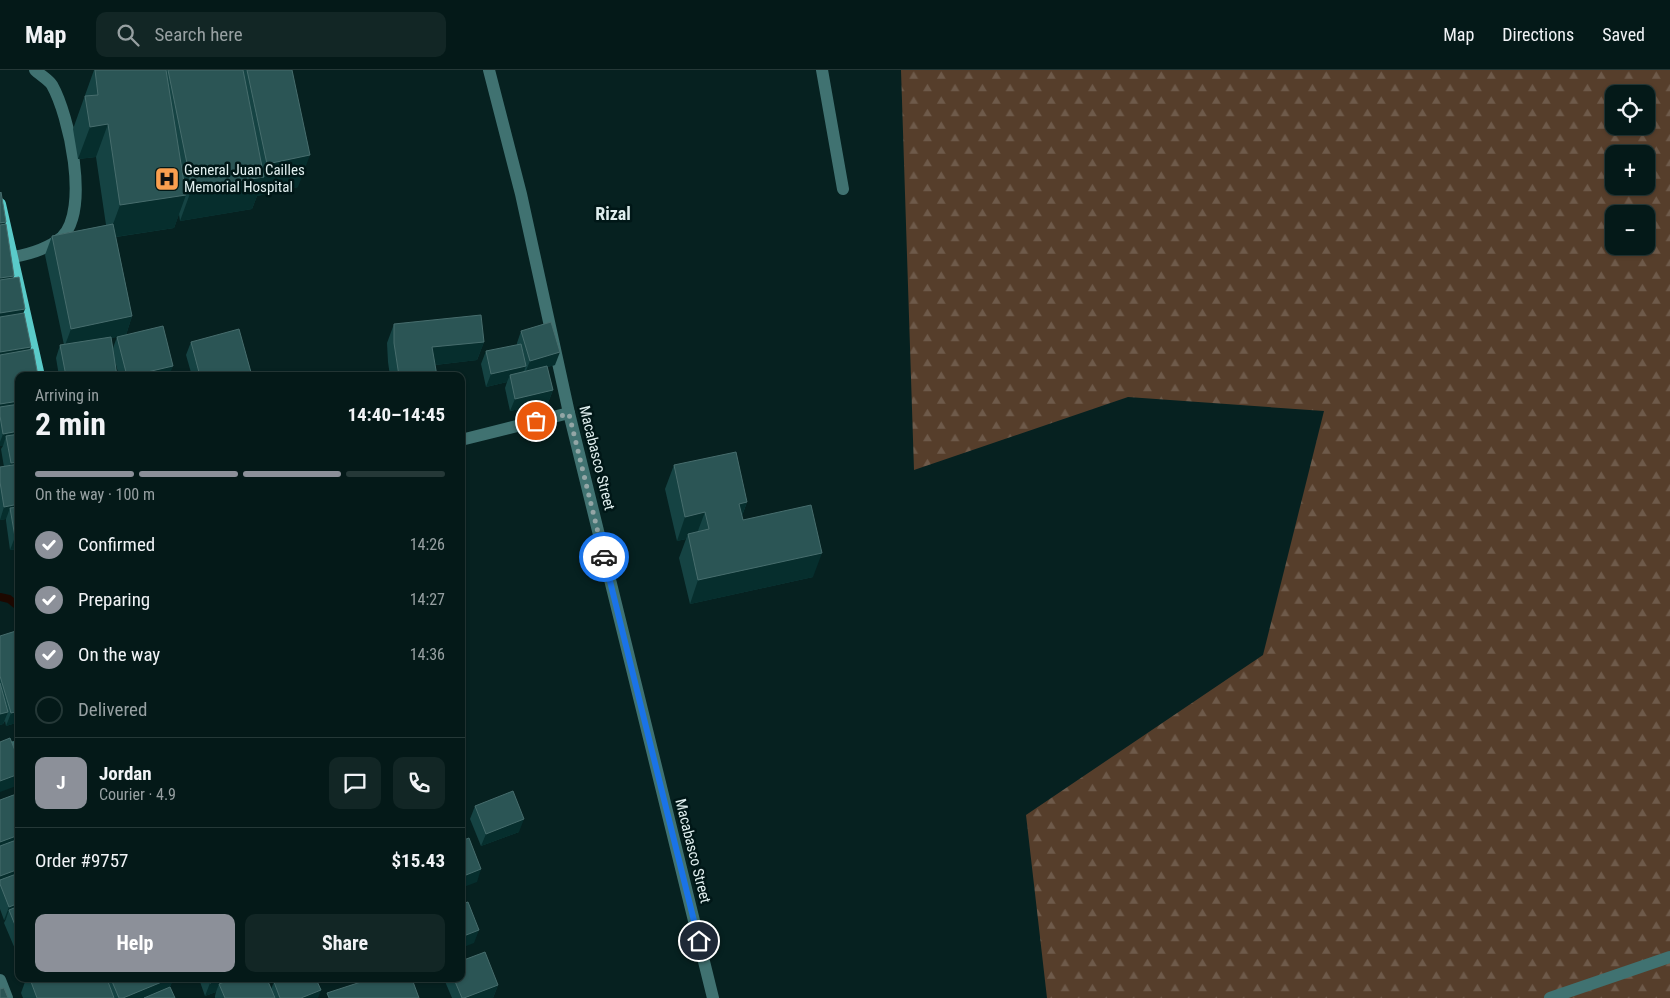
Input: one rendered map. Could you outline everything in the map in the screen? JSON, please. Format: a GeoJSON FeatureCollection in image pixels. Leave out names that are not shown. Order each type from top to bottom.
{"type":"FeatureCollection","features":[{"type":"Feature","properties":{"kind":"main road"},"geometry":{"type":"LineString","coordinates":[[0,204],[38,372]]}},
{"type":"Feature","properties":{"kind":"street"},"geometry":{"type":"LineString","coordinates":[[13,257],[46,248],[63,235],[74,213],[77,189],[68,130],[60,102],[50,83],[35,70]]}},
{"type":"Feature","properties":{"kind":"street","name":"Macabasco Street"},"geometry":{"type":"LineString","coordinates":[[489,70],[521,194],[569,414],[713,998]]}},
{"type":"Feature","properties":{"kind":"street"},"geometry":{"type":"LineString","coordinates":[[822,70],[844,189]]}},
{"type":"Feature","properties":{"kind":"street"},"geometry":{"type":"LineString","coordinates":[[465,439],[569,414]]}},
{"type":"Feature","properties":{"kind":"street"},"geometry":{"type":"LineString","coordinates":[[0,750],[15,747]]}},
{"type":"Feature","properties":{"kind":"street"},"geometry":{"type":"LineString","coordinates":[[1550,998],[1670,957]]}},
{"type":"Feature","properties":{"kind":"street"},"geometry":{"type":"LineString","coordinates":[[0,980],[7,998]]}},
{"type":"Feature","properties":{"kind":"green space"},"geometry":{"type":"Polygon","coordinates":[[[901,70],[1670,70],[1670,998],[1047,998],[1026,815],[1263,655],[1324,411],[1128,397],[914,470],[901,70]]]}},
{"type":"Feature","properties":{"kind":"building"},"geometry":{"type":"Polygon","coordinates":[[[95,70],[166,70],[186,195],[120,205],[108,124],[90,127],[85,96],[98,95],[95,70]]]}},
{"type":"Feature","properties":{"kind":"building"},"geometry":{"type":"Polygon","coordinates":[[[168,70],[243,70],[264,177],[192,188],[168,70]]]}},
{"type":"Feature","properties":{"kind":"building"},"geometry":{"type":"Polygon","coordinates":[[[247,70],[292,70],[310,155],[267,164],[247,70]]]}},
{"type":"Feature","properties":{"kind":"building"},"geometry":{"type":"Polygon","coordinates":[[[0,193],[6,222],[0,223],[0,193]]]}},
{"type":"Feature","properties":{"kind":"building"},"geometry":{"type":"Polygon","coordinates":[[[6,224],[14,276],[0,278],[0,225],[6,224]]]}},
{"type":"Feature","properties":{"kind":"building"},"geometry":{"type":"Polygon","coordinates":[[[113,224],[132,316],[71,329],[52,236],[113,224]]]}},
{"type":"Feature","properties":{"kind":"building"},"geometry":{"type":"Polygon","coordinates":[[[19,277],[25,309],[0,313],[0,280],[19,277]]]}},
{"type":"Feature","properties":{"kind":"building"},"geometry":{"type":"Polygon","coordinates":[[[24,313],[31,347],[0,352],[0,317],[24,313]]]}},
{"type":"Feature","properties":{"kind":"building"},"geometry":{"type":"Polygon","coordinates":[[[481,315],[484,342],[432,347],[436,372],[398,372],[394,343],[394,324],[481,315]]]}},
{"type":"Feature","properties":{"kind":"building"},"geometry":{"type":"Polygon","coordinates":[[[551,322],[560,352],[530,361],[521,331],[551,322]]]}},
{"type":"Feature","properties":{"kind":"building"},"geometry":{"type":"Polygon","coordinates":[[[163,326],[173,366],[147,372],[126,372],[117,337],[163,326]]]}},
{"type":"Feature","properties":{"kind":"building"},"geometry":{"type":"Polygon","coordinates":[[[239,329],[251,372],[199,372],[191,342],[239,329]]]}},
{"type":"Feature","properties":{"kind":"building"},"geometry":{"type":"Polygon","coordinates":[[[111,337],[116,372],[65,372],[60,345],[111,337]]]}},
{"type":"Feature","properties":{"kind":"building"},"geometry":{"type":"Polygon","coordinates":[[[521,344],[526,366],[491,374],[486,351],[521,344]]]}},
{"type":"Feature","properties":{"kind":"building"},"geometry":{"type":"Polygon","coordinates":[[[33,349],[37,372],[15,372],[15,402],[0,404],[0,355],[33,349]]]}},
{"type":"Feature","properties":{"kind":"building"},"geometry":{"type":"Polygon","coordinates":[[[547,366],[553,390],[515,399],[510,375],[547,366]]]}},
{"type":"Feature","properties":{"kind":"building"},"geometry":{"type":"Polygon","coordinates":[[[15,405],[15,432],[3,434],[0,407],[15,405]]]}},
{"type":"Feature","properties":{"kind":"building"},"geometry":{"type":"Polygon","coordinates":[[[15,435],[15,462],[11,463],[6,436],[15,435]]]}},
{"type":"Feature","properties":{"kind":"building"},"geometry":{"type":"Polygon","coordinates":[[[736,452],[747,502],[739,504],[743,520],[811,505],[822,553],[698,580],[688,534],[709,529],[705,512],[685,517],[674,465],[736,452]]]}},
{"type":"Feature","properties":{"kind":"building"},"geometry":{"type":"Polygon","coordinates":[[[15,465],[15,505],[4,507],[0,467],[15,465]]]}},
{"type":"Feature","properties":{"kind":"building"},"geometry":{"type":"Polygon","coordinates":[[[15,507],[15,537],[10,508],[15,507]]]}},
{"type":"Feature","properties":{"kind":"building"},"geometry":{"type":"Polygon","coordinates":[[[15,631],[15,712],[11,713],[0,676],[0,636],[15,631]]]}},
{"type":"Feature","properties":{"kind":"building"},"geometry":{"type":"Polygon","coordinates":[[[0,683],[8,712],[0,714],[0,683]]]}},
{"type":"Feature","properties":{"kind":"building"},"geometry":{"type":"Polygon","coordinates":[[[10,738],[15,751],[15,775],[0,781],[0,742],[10,738]]]}},
{"type":"Feature","properties":{"kind":"building"},"geometry":{"type":"Polygon","coordinates":[[[513,791],[524,819],[486,834],[475,806],[513,791]]]}},
{"type":"Feature","properties":{"kind":"building"},"geometry":{"type":"Polygon","coordinates":[[[15,794],[15,836],[0,842],[0,800],[15,794]]]}},
{"type":"Feature","properties":{"kind":"building"},"geometry":{"type":"Polygon","coordinates":[[[469,838],[481,869],[465,875],[465,840],[469,838]]]}},
{"type":"Feature","properties":{"kind":"building"},"geometry":{"type":"Polygon","coordinates":[[[15,840],[15,870],[0,876],[0,846],[15,840]]]}},
{"type":"Feature","properties":{"kind":"building"},"geometry":{"type":"Polygon","coordinates":[[[15,874],[15,905],[9,907],[0,880],[15,874]]]}},
{"type":"Feature","properties":{"kind":"building"},"geometry":{"type":"Polygon","coordinates":[[[468,902],[479,930],[465,935],[465,903],[468,902]]]}},
{"type":"Feature","properties":{"kind":"building"},"geometry":{"type":"Polygon","coordinates":[[[15,908],[15,925],[9,910],[15,908]]]}},
{"type":"Feature","properties":{"kind":"building"},"geometry":{"type":"Polygon","coordinates":[[[485,952],[498,985],[462,998],[455,982],[465,982],[465,960],[485,952]]]}},
{"type":"Feature","properties":{"kind":"building"},"geometry":{"type":"Polygon","coordinates":[[[31,982],[108,982],[114,998],[37,998],[31,982]]]}},
{"type":"Feature","properties":{"kind":"building"},"geometry":{"type":"Polygon","coordinates":[[[112,982],[162,982],[123,998],[119,998],[112,982]]]}},
{"type":"Feature","properties":{"kind":"building"},"geometry":{"type":"Polygon","coordinates":[[[224,982],[268,982],[275,998],[225,998],[219,984],[224,982]]]}},
{"type":"Feature","properties":{"kind":"building"},"geometry":{"type":"Polygon","coordinates":[[[274,982],[317,982],[321,990],[301,998],[280,998],[274,982]]]}},
{"type":"Feature","properties":{"kind":"building"},"geometry":{"type":"Polygon","coordinates":[[[361,982],[413,982],[419,998],[329,998],[327,993],[361,982]]]}},
{"type":"Feature","properties":{"kind":"building"},"geometry":{"type":"Polygon","coordinates":[[[170,987],[175,998],[144,998],[170,987]]]}},
{"type":"Feature","properties":{"kind":"building"},"geometry":{"type":"Polygon","coordinates":[[[4,988],[8,998],[0,998],[0,989],[4,988]]]}},
{"type":"Feature","properties":{"kind":"waterway"},"geometry":{"type":"LineString","coordinates":[[0,597],[9,599],[15,604]]}},
{"type":"Feature","properties":{"kind":"way so far"},"geometry":{"type":"LineString","coordinates":[[536,421],[569,414],[604,557]]}},
{"type":"Feature","properties":{"kind":"place","name":"General Juan Cailles Memorial Hospital"},"geometry":{"type":"Point","coordinates":[167,179]}},
{"type":"Feature","properties":{"kind":"district","name":"Rizal"},"geometry":{"type":"Point","coordinates":[613,214]}},
{"type":"Feature","properties":{"kind":"route"},"geometry":{"type":"LineString","coordinates":[[604,557],[699,941]]}}]}
